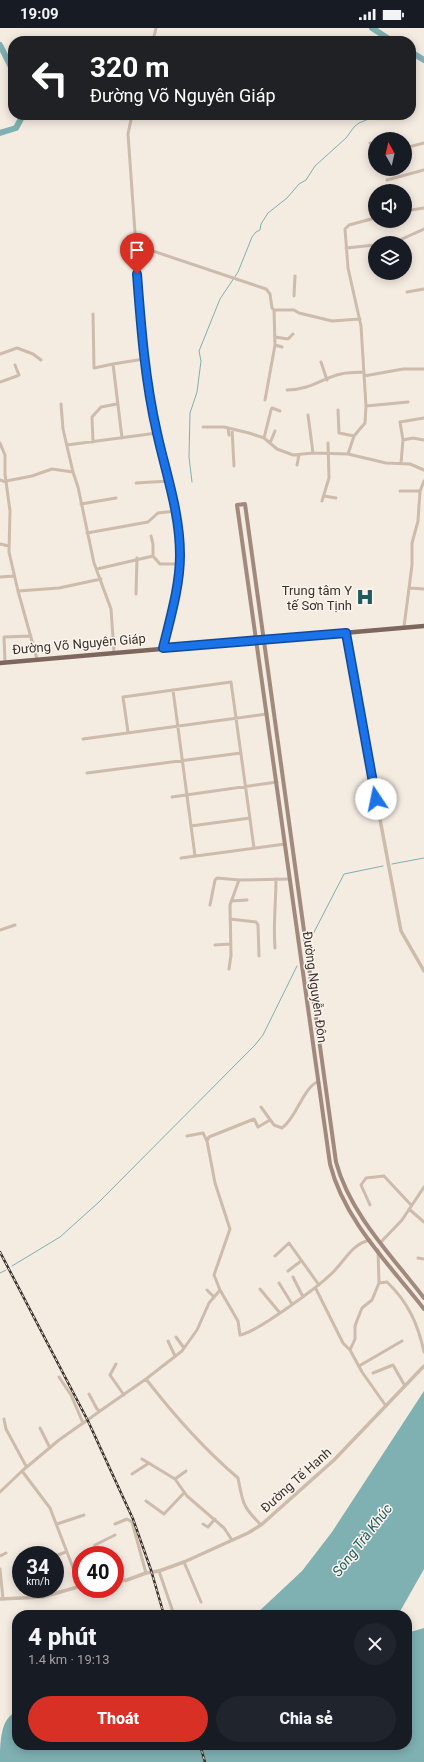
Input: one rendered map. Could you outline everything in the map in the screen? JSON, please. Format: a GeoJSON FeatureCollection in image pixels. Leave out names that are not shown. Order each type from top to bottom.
{"type":"FeatureCollection","features":[{"type":"Feature","properties":{"kind":"main road","name":"Đường Nguyễn Đôn"},"geometry":{"type":"LineString","coordinates":[[424,1298],[352,1202],[338,1168],[311,989],[245,504],[237,506],[277,782],[326,1147],[334,1179],[354,1218],[424,1309]]}},
{"type":"Feature","properties":{"kind":"main road","name":"Đường Võ Nguyên Giáp"},"geometry":{"type":"LineString","coordinates":[[3,663],[37,658],[424,626]]}},
{"type":"Feature","properties":{"kind":"street"},"geometry":{"type":"LineString","coordinates":[[131,120],[128,134],[144,359],[157,433],[176,511],[179,531],[179,564],[163,648]]}},
{"type":"Feature","properties":{"kind":"street"},"geometry":{"type":"LineString","coordinates":[[412,146],[424,143]]}},
{"type":"Feature","properties":{"kind":"street"},"geometry":{"type":"LineString","coordinates":[[387,180],[424,170]]}},
{"type":"Feature","properties":{"kind":"street"},"geometry":{"type":"LineString","coordinates":[[412,210],[424,208]]}},
{"type":"Feature","properties":{"kind":"street"},"geometry":{"type":"LineString","coordinates":[[348,454],[354,436],[365,423],[366,406],[362,330],[351,280],[346,248],[346,227],[368,220]]}},
{"type":"Feature","properties":{"kind":"street"},"geometry":{"type":"LineString","coordinates":[[408,236],[424,229]]}},
{"type":"Feature","properties":{"kind":"street"},"geometry":{"type":"LineString","coordinates":[[135,245],[266,289],[270,294],[272,308],[274,310],[275,345],[265,400]]}},
{"type":"Feature","properties":{"kind":"street"},"geometry":{"type":"LineString","coordinates":[[346,248],[368,246]]}},
{"type":"Feature","properties":{"kind":"street"},"geometry":{"type":"LineString","coordinates":[[294,296],[295,276]]}},
{"type":"Feature","properties":{"kind":"street"},"geometry":{"type":"LineString","coordinates":[[408,292],[424,289]]}},
{"type":"Feature","properties":{"kind":"street"},"geometry":{"type":"LineString","coordinates":[[274,310],[294,310],[299,313],[332,320],[360,319]]}},
{"type":"Feature","properties":{"kind":"street"},"geometry":{"type":"LineString","coordinates":[[93,314],[94,368],[144,359]]}},
{"type":"Feature","properties":{"kind":"street"},"geometry":{"type":"LineString","coordinates":[[275,337],[288,339],[293,334]]}},
{"type":"Feature","properties":{"kind":"street"},"geometry":{"type":"LineString","coordinates":[[275,345],[282,346]]}},
{"type":"Feature","properties":{"kind":"street"},"geometry":{"type":"LineString","coordinates":[[0,354],[17,348],[33,354],[41,360]]}},
{"type":"Feature","properties":{"kind":"street"},"geometry":{"type":"LineString","coordinates":[[321,362],[327,380]]}},
{"type":"Feature","properties":{"kind":"street"},"geometry":{"type":"LineString","coordinates":[[112,364],[122,438]]}},
{"type":"Feature","properties":{"kind":"street"},"geometry":{"type":"LineString","coordinates":[[0,382],[19,374],[15,366]]}},
{"type":"Feature","properties":{"kind":"street"},"geometry":{"type":"LineString","coordinates":[[287,390],[298,390],[341,374],[364,374],[402,369],[424,369]]}},
{"type":"Feature","properties":{"kind":"street"},"geometry":{"type":"LineString","coordinates":[[366,406],[408,402]]}},
{"type":"Feature","properties":{"kind":"street"},"geometry":{"type":"LineString","coordinates":[[61,404],[63,429],[87,533],[97,570],[111,609],[114,652]]}},
{"type":"Feature","properties":{"kind":"street"},"geometry":{"type":"LineString","coordinates":[[93,442],[92,417],[101,407],[117,404]]}},
{"type":"Feature","properties":{"kind":"street"},"geometry":{"type":"LineString","coordinates":[[264,438],[272,408],[280,411]]}},
{"type":"Feature","properties":{"kind":"street"},"geometry":{"type":"LineString","coordinates":[[338,410],[339,433],[354,436]]}},
{"type":"Feature","properties":{"kind":"street"},"geometry":{"type":"LineString","coordinates":[[308,415],[313,453]]}},
{"type":"Feature","properties":{"kind":"street"},"geometry":{"type":"LineString","coordinates":[[401,463],[403,440],[400,422],[424,418]]}},
{"type":"Feature","properties":{"kind":"street"},"geometry":{"type":"LineString","coordinates":[[203,427],[228,428],[264,438],[287,454],[348,454],[386,463],[415,465],[424,470]]}},
{"type":"Feature","properties":{"kind":"street"},"geometry":{"type":"LineString","coordinates":[[225,431],[228,428]]}},
{"type":"Feature","properties":{"kind":"street"},"geometry":{"type":"LineString","coordinates":[[228,428],[229,435]]}},
{"type":"Feature","properties":{"kind":"street"},"geometry":{"type":"LineString","coordinates":[[228,428],[234,466]]}},
{"type":"Feature","properties":{"kind":"street"},"geometry":{"type":"LineString","coordinates":[[270,443],[275,431]]}},
{"type":"Feature","properties":{"kind":"street"},"geometry":{"type":"LineString","coordinates":[[67,445],[157,433]]}},
{"type":"Feature","properties":{"kind":"street"},"geometry":{"type":"LineString","coordinates":[[403,440],[413,438],[424,440]]}},
{"type":"Feature","properties":{"kind":"street"},"geometry":{"type":"LineString","coordinates":[[0,443],[5,455],[6,481],[10,511],[9,546],[14,576],[23,613],[37,658]]}},
{"type":"Feature","properties":{"kind":"street"},"geometry":{"type":"LineString","coordinates":[[322,501],[329,478],[328,443]]}},
{"type":"Feature","properties":{"kind":"street"},"geometry":{"type":"LineString","coordinates":[[297,465],[299,455]]}},
{"type":"Feature","properties":{"kind":"street"},"geometry":{"type":"LineString","coordinates":[[0,480],[6,481],[32,476],[52,469],[73,472]]}},
{"type":"Feature","properties":{"kind":"street"},"geometry":{"type":"LineString","coordinates":[[136,483],[169,481]]}},
{"type":"Feature","properties":{"kind":"street"},"geometry":{"type":"LineString","coordinates":[[404,628],[410,588],[412,543],[418,521],[420,491],[424,481]]}},
{"type":"Feature","properties":{"kind":"street"},"geometry":{"type":"LineString","coordinates":[[400,491],[420,491]]}},
{"type":"Feature","properties":{"kind":"street"},"geometry":{"type":"LineString","coordinates":[[324,496],[336,498]]}},
{"type":"Feature","properties":{"kind":"street"},"geometry":{"type":"LineString","coordinates":[[81,504],[116,498]]}},
{"type":"Feature","properties":{"kind":"street"},"geometry":{"type":"LineString","coordinates":[[87,533],[150,522],[158,514],[176,511]]}},
{"type":"Feature","properties":{"kind":"street"},"geometry":{"type":"LineString","coordinates":[[151,536],[154,544],[153,556],[160,564],[179,564]]}},
{"type":"Feature","properties":{"kind":"street"},"geometry":{"type":"LineString","coordinates":[[0,544],[9,546]]}},
{"type":"Feature","properties":{"kind":"street"},"geometry":{"type":"LineString","coordinates":[[97,570],[137,558],[153,556]]}},
{"type":"Feature","properties":{"kind":"street"},"geometry":{"type":"LineString","coordinates":[[136,594],[137,558]]}},
{"type":"Feature","properties":{"kind":"street"},"geometry":{"type":"LineString","coordinates":[[0,577],[14,576]]}},
{"type":"Feature","properties":{"kind":"street"},"geometry":{"type":"LineString","coordinates":[[18,591],[59,588],[101,579]]}},
{"type":"Feature","properties":{"kind":"street"},"geometry":{"type":"LineString","coordinates":[[410,588],[424,589]]}},
{"type":"Feature","properties":{"kind":"street"},"geometry":{"type":"LineString","coordinates":[[346,633],[401,932],[424,971]]}},
{"type":"Feature","properties":{"kind":"street"},"geometry":{"type":"LineString","coordinates":[[3,663],[4,637],[31,636]]}},
{"type":"Feature","properties":{"kind":"street"},"geometry":{"type":"LineString","coordinates":[[128,732],[123,697],[231,682],[254,848]]}},
{"type":"Feature","properties":{"kind":"street"},"geometry":{"type":"LineString","coordinates":[[173,690],[195,856]]}},
{"type":"Feature","properties":{"kind":"street"},"geometry":{"type":"LineString","coordinates":[[83,738],[274,713]]}},
{"type":"Feature","properties":{"kind":"street"},"geometry":{"type":"LineString","coordinates":[[87,773],[241,753]]}},
{"type":"Feature","properties":{"kind":"street"},"geometry":{"type":"LineString","coordinates":[[172,797],[283,781]]}},
{"type":"Feature","properties":{"kind":"street"},"geometry":{"type":"LineString","coordinates":[[191,826],[250,818]]}},
{"type":"Feature","properties":{"kind":"street"},"geometry":{"type":"LineString","coordinates":[[181,858],[292,843]]}},
{"type":"Feature","properties":{"kind":"street"},"geometry":{"type":"LineString","coordinates":[[210,905],[215,878],[239,880],[297,878]]}},
{"type":"Feature","properties":{"kind":"street"},"geometry":{"type":"LineString","coordinates":[[275,948],[273,924],[276,914],[276,879]]}},
{"type":"Feature","properties":{"kind":"street"},"geometry":{"type":"LineString","coordinates":[[229,969],[230,919],[232,901],[239,880]]}},
{"type":"Feature","properties":{"kind":"street"},"geometry":{"type":"LineString","coordinates":[[232,901],[247,900]]}},
{"type":"Feature","properties":{"kind":"street"},"geometry":{"type":"LineString","coordinates":[[230,919],[256,922],[258,925],[259,956]]}},
{"type":"Feature","properties":{"kind":"street"},"geometry":{"type":"LineString","coordinates":[[0,930],[15,925]]}},
{"type":"Feature","properties":{"kind":"street"},"geometry":{"type":"LineString","coordinates":[[215,945],[230,944]]}},
{"type":"Feature","properties":{"kind":"street"},"geometry":{"type":"LineString","coordinates":[[305,990],[311,989]]}},
{"type":"Feature","properties":{"kind":"street"},"geometry":{"type":"LineString","coordinates":[[261,1107],[277,1127],[283,1127],[295,1114],[310,1088],[317,1082]]}},
{"type":"Feature","properties":{"kind":"street"},"geometry":{"type":"LineString","coordinates":[[207,1141],[209,1136],[254,1119],[258,1126],[270,1120]]}},
{"type":"Feature","properties":{"kind":"street"},"geometry":{"type":"LineString","coordinates":[[187,1136],[203,1133],[207,1141],[215,1183],[230,1229],[214,1274],[220,1290],[238,1321],[240,1335],[280,1313],[316,1289],[336,1270],[357,1244],[370,1240]]}},
{"type":"Feature","properties":{"kind":"street"},"geometry":{"type":"LineString","coordinates":[[370,1206],[361,1185],[366,1178],[379,1176],[386,1178],[424,1222]]}},
{"type":"Feature","properties":{"kind":"street"},"geometry":{"type":"LineString","coordinates":[[381,1242],[410,1207],[424,1187]]}},
{"type":"Feature","properties":{"kind":"street"},"geometry":{"type":"LineString","coordinates":[[275,1256],[289,1243],[319,1285]]}},
{"type":"Feature","properties":{"kind":"street"},"geometry":{"type":"LineString","coordinates":[[350,1350],[355,1339],[358,1318],[362,1308],[372,1300],[378,1283],[378,1250],[384,1246]]}},
{"type":"Feature","properties":{"kind":"street"},"geometry":{"type":"LineString","coordinates":[[418,1258],[424,1259]]}},
{"type":"Feature","properties":{"kind":"street"},"geometry":{"type":"LineString","coordinates":[[288,1271],[302,1261]]}},
{"type":"Feature","properties":{"kind":"street"},"geometry":{"type":"LineString","coordinates":[[293,1277],[304,1297]]}},
{"type":"Feature","properties":{"kind":"street"},"geometry":{"type":"LineString","coordinates":[[378,1283],[387,1282],[408,1306],[417,1325],[424,1352]]}},
{"type":"Feature","properties":{"kind":"street"},"geometry":{"type":"LineString","coordinates":[[279,1283],[292,1304]]}},
{"type":"Feature","properties":{"kind":"street"},"geometry":{"type":"LineString","coordinates":[[260,1289],[280,1313]]}},
{"type":"Feature","properties":{"kind":"street"},"geometry":{"type":"LineString","coordinates":[[316,1289],[343,1343],[350,1350],[386,1406]]}},
{"type":"Feature","properties":{"kind":"street"},"geometry":{"type":"LineString","coordinates":[[207,1290],[214,1296]]}},
{"type":"Feature","properties":{"kind":"street"},"geometry":{"type":"LineString","coordinates":[[0,1492],[26,1466],[59,1440],[146,1379],[184,1348],[197,1330],[209,1303],[220,1290]]}},
{"type":"Feature","properties":{"kind":"street"},"geometry":{"type":"LineString","coordinates":[[176,1337],[184,1348]]}},
{"type":"Feature","properties":{"kind":"street"},"geometry":{"type":"LineString","coordinates":[[168,1341],[175,1356]]}},
{"type":"Feature","properties":{"kind":"street"},"geometry":{"type":"LineString","coordinates":[[359,1366],[402,1341]]}},
{"type":"Feature","properties":{"kind":"street"},"geometry":{"type":"LineString","coordinates":[[116,1364],[110,1374],[124,1395]]}},
{"type":"Feature","properties":{"kind":"street"},"geometry":{"type":"LineString","coordinates":[[373,1373],[393,1365],[405,1386]]}},
{"type":"Feature","properties":{"kind":"street","name":"Đường Tế Hanh"},"geometry":{"type":"LineString","coordinates":[[124,1580],[146,1573],[157,1572],[184,1562],[248,1533],[261,1524],[334,1460],[424,1366]]}},
{"type":"Feature","properties":{"kind":"street"},"geometry":{"type":"LineString","coordinates":[[59,1377],[71,1395],[83,1420],[82,1424]]}},
{"type":"Feature","properties":{"kind":"street"},"geometry":{"type":"LineString","coordinates":[[146,1379],[170,1410],[221,1463],[238,1478],[241,1498],[246,1510],[261,1524]]}},
{"type":"Feature","properties":{"kind":"street"},"geometry":{"type":"LineString","coordinates":[[89,1394],[97,1409],[100,1411]]}},
{"type":"Feature","properties":{"kind":"street"},"geometry":{"type":"LineString","coordinates":[[4,1419],[6,1428],[26,1466]]}},
{"type":"Feature","properties":{"kind":"street"},"geometry":{"type":"LineString","coordinates":[[40,1428],[50,1448]]}},
{"type":"Feature","properties":{"kind":"street"},"geometry":{"type":"LineString","coordinates":[[142,1459],[175,1479],[184,1493],[215,1519],[224,1528],[232,1540]]}},
{"type":"Feature","properties":{"kind":"street"},"geometry":{"type":"LineString","coordinates":[[132,1474],[149,1464]]}},
{"type":"Feature","properties":{"kind":"street"},"geometry":{"type":"LineString","coordinates":[[22,1471],[50,1508],[58,1524],[72,1567]]}},
{"type":"Feature","properties":{"kind":"street"},"geometry":{"type":"LineString","coordinates":[[175,1479],[186,1471]]}},
{"type":"Feature","properties":{"kind":"street"},"geometry":{"type":"LineString","coordinates":[[146,1501],[164,1514],[184,1493]]}},
{"type":"Feature","properties":{"kind":"street"},"geometry":{"type":"LineString","coordinates":[[58,1524],[84,1515]]}},
{"type":"Feature","properties":{"kind":"street"},"geometry":{"type":"LineString","coordinates":[[115,1524],[127,1519],[132,1522],[146,1573]]}},
{"type":"Feature","properties":{"kind":"street"},"geometry":{"type":"LineString","coordinates":[[203,1524],[208,1527],[215,1519]]}},
{"type":"Feature","properties":{"kind":"street"},"geometry":{"type":"LineString","coordinates":[[95,1546],[115,1536]]}},
{"type":"Feature","properties":{"kind":"street"},"geometry":{"type":"LineString","coordinates":[[0,1556],[6,1553]]}},
{"type":"Feature","properties":{"kind":"street"},"geometry":{"type":"LineString","coordinates":[[184,1562],[201,1602]]}},
{"type":"Feature","properties":{"kind":"street"},"geometry":{"type":"LineString","coordinates":[[0,1569],[2,1599],[43,1597],[72,1588]]}},
{"type":"Feature","properties":{"kind":"street"},"geometry":{"type":"LineString","coordinates":[[157,1572],[172,1610]]}},
{"type":"Feature","properties":{"kind":"water","name":"Sông Trà Khúc"},"geometry":{"type":"Polygon","coordinates":[[[424,1391],[424,1569],[401,1610],[260,1610],[302,1571],[332,1532],[424,1391]]]}},
{"type":"Feature","properties":{"kind":"water"},"geometry":{"type":"Polygon","coordinates":[[[424,1628],[424,1762],[0,1762],[2,1732],[7,1719],[12,1714],[12,1750],[412,1750],[412,1632],[424,1628]]]}},
{"type":"Feature","properties":{"kind":"waterway"},"geometry":{"type":"LineString","coordinates":[[372,28],[384,36]]}},
{"type":"Feature","properties":{"kind":"waterway"},"geometry":{"type":"LineString","coordinates":[[0,45],[8,61]]}},
{"type":"Feature","properties":{"kind":"waterway"},"geometry":{"type":"LineString","coordinates":[[416,55],[424,60]]}},
{"type":"Feature","properties":{"kind":"waterway"},"geometry":{"type":"LineString","coordinates":[[0,133],[16,128],[20,120]]}},
{"type":"Feature","properties":{"kind":"waterway"},"geometry":{"type":"LineString","coordinates":[[192,482],[189,457],[190,413],[197,392],[201,361],[199,351],[220,299],[238,272],[252,237],[260,230],[261,224],[268,213],[287,198],[299,184],[306,180],[315,166],[346,138],[354,127],[366,120]]}},
{"type":"Feature","properties":{"kind":"waterway"},"geometry":{"type":"LineString","coordinates":[[392,864],[424,858]]}},
{"type":"Feature","properties":{"kind":"waterway"},"geometry":{"type":"LineString","coordinates":[[311,938],[344,874],[383,866]]}},
{"type":"Feature","properties":{"kind":"waterway"},"geometry":{"type":"LineString","coordinates":[[12,1266],[60,1237],[99,1202],[255,1045],[263,1035],[297,966]]}},
{"type":"Feature","properties":{"kind":"waterway"},"geometry":{"type":"LineString","coordinates":[[0,1273],[6,1270]]}},
{"type":"Feature","properties":{"kind":"railway"},"geometry":{"type":"LineString","coordinates":[[0,1252],[88,1421],[133,1519],[151,1570],[163,1610]]}},
{"type":"Feature","properties":{"kind":"railway"},"geometry":{"type":"LineString","coordinates":[[201,1750],[205,1762]]}},
{"type":"Feature","properties":{"kind":"place","name":"Trung tâm Y tế Sơn Tịnh"},"geometry":{"type":"Point","coordinates":[365,597]}},
{"type":"Feature","properties":{"kind":"route"},"geometry":{"type":"LineString","coordinates":[[137,274],[144,359],[157,433],[176,511],[179,531],[180,557],[177,580],[163,648],[346,633],[376,799]]}}]}
